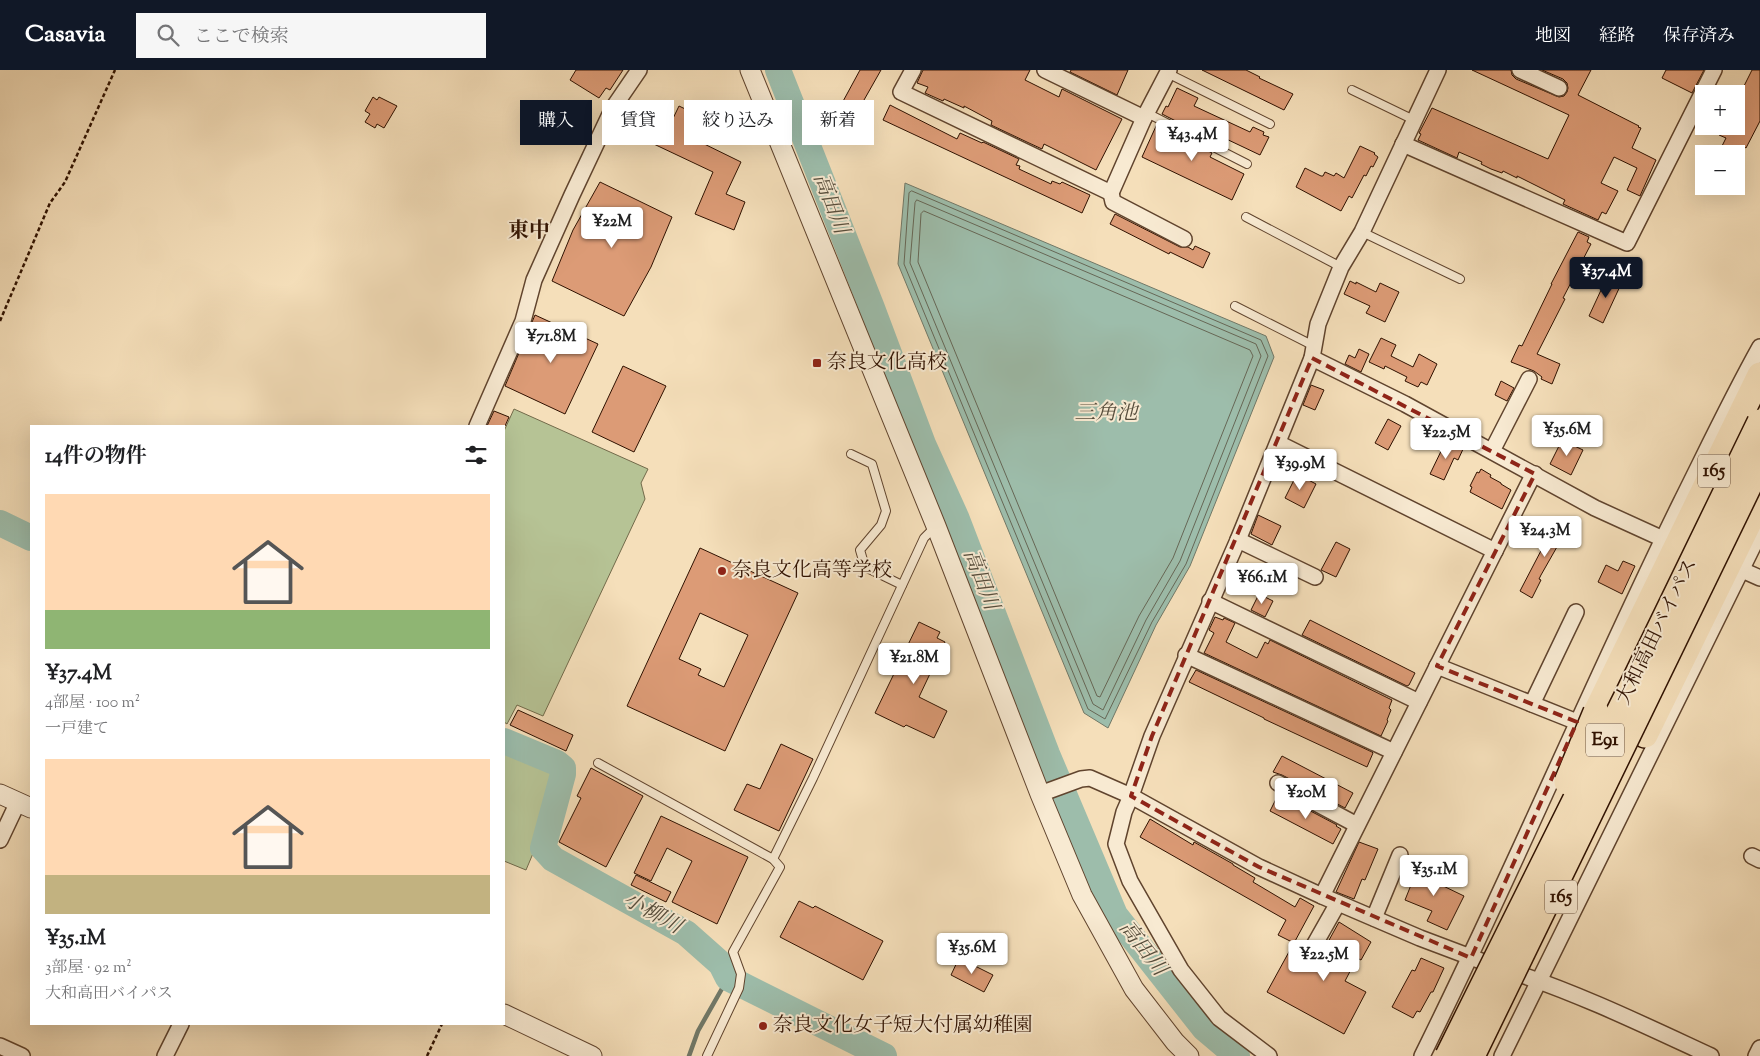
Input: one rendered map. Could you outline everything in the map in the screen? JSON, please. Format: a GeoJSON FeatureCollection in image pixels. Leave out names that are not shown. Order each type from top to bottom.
{"type":"FeatureCollection","features":[{"type":"Feature","properties":{"kind":"highway","name":"165"},"geometry":{"type":"LineString","coordinates":[[1487,976],[1596,712],[1668,547],[1760,375]]}},
{"type":"Feature","properties":{"kind":"highway","name":"大和高田バイパス"},"geometry":{"type":"LineString","coordinates":[[1448,1056],[1630,690],[1760,422]]}},
{"type":"Feature","properties":{"kind":"highway","name":"大和高田バイパス"},"geometry":{"type":"LineString","coordinates":[[1472,1056],[1760,463]]}},
{"type":"Feature","properties":{"kind":"highway","name":"165"},"geometry":{"type":"LineString","coordinates":[[1472,1056],[1514,989],[1645,735],[1732,574],[1760,500]]}},
{"type":"Feature","properties":{"kind":"street"},"geometry":{"type":"LineString","coordinates":[[477,425],[523,321],[534,280],[572,195],[612,108],[639,70]]}},
{"type":"Feature","properties":{"kind":"street"},"geometry":{"type":"LineString","coordinates":[[750,70],[1045,793],[1082,895],[1134,989],[1175,1042],[1189,1056]]}},
{"type":"Feature","properties":{"kind":"street"},"geometry":{"type":"LineString","coordinates":[[913,70],[901,92],[1111,193]]}},
{"type":"Feature","properties":{"kind":"street"},"geometry":{"type":"LineString","coordinates":[[1044,70],[1145,116]]}},
{"type":"Feature","properties":{"kind":"street"},"geometry":{"type":"LineString","coordinates":[[1268,1056],[1219,1018],[1181,970],[1130,881],[1116,844],[1124,812],[1152,736],[1238,540],[1278,443],[1313,352],[1318,324],[1341,267],[1362,232],[1438,70]]}},
{"type":"Feature","properties":{"kind":"street"},"geometry":{"type":"LineString","coordinates":[[1520,70],[1558,88]]}},
{"type":"Feature","properties":{"kind":"street"},"geometry":{"type":"LineString","coordinates":[[1403,144],[1627,243],[1714,70]]}},
{"type":"Feature","properties":{"kind":"street"},"geometry":{"type":"LineString","coordinates":[[1168,71],[1145,116],[1111,193],[1113,202],[1184,239]]}},
{"type":"Feature","properties":{"kind":"street"},"geometry":{"type":"LineString","coordinates":[[1422,1056],[1471,958],[1577,722],[1668,547],[1741,380],[1760,347]]}},
{"type":"Feature","properties":{"kind":"street"},"geometry":{"type":"LineString","coordinates":[[1313,352],[1668,547]]}},
{"type":"Feature","properties":{"kind":"street"},"geometry":{"type":"LineString","coordinates":[[1492,451],[1529,379]]}},
{"type":"Feature","properties":{"kind":"street"},"geometry":{"type":"LineString","coordinates":[[1278,443],[1495,550]]}},
{"type":"Feature","properties":{"kind":"street"},"geometry":{"type":"LineString","coordinates":[[1322,896],[1535,474]]}},
{"type":"Feature","properties":{"kind":"street"},"geometry":{"type":"LineString","coordinates":[[1502,1056],[1732,574],[1760,532]]}},
{"type":"Feature","properties":{"kind":"street"},"geometry":{"type":"LineString","coordinates":[[1238,540],[1315,577]]}},
{"type":"Feature","properties":{"kind":"street"},"geometry":{"type":"LineString","coordinates":[[1732,574],[1760,578]]}},
{"type":"Feature","properties":{"kind":"street"},"geometry":{"type":"LineString","coordinates":[[1210,601],[1419,702]]}},
{"type":"Feature","properties":{"kind":"street"},"geometry":{"type":"LineString","coordinates":[[1532,704],[1576,612]]}},
{"type":"Feature","properties":{"kind":"street"},"geometry":{"type":"LineString","coordinates":[[1186,655],[1394,752]]}},
{"type":"Feature","properties":{"kind":"street"},"geometry":{"type":"LineString","coordinates":[[1437,666],[1577,722]]}},
{"type":"Feature","properties":{"kind":"street"},"geometry":{"type":"LineString","coordinates":[[1045,793],[1090,778],[1131,796],[1259,867],[1322,896],[1471,958],[1539,980],[1594,1002],[1711,1056]]}},
{"type":"Feature","properties":{"kind":"street"},"geometry":{"type":"LineString","coordinates":[[1278,783],[1358,825]]}},
{"type":"Feature","properties":{"kind":"street"},"geometry":{"type":"LineString","coordinates":[[0,794],[24,805],[0,840]]}},
{"type":"Feature","properties":{"kind":"street"},"geometry":{"type":"LineString","coordinates":[[1374,918],[1400,855]]}},
{"type":"Feature","properties":{"kind":"street"},"geometry":{"type":"LineString","coordinates":[[1312,949],[1338,903]]}},
{"type":"Feature","properties":{"kind":"street"},"geometry":{"type":"LineString","coordinates":[[505,1014],[592,1056]]}},
{"type":"Feature","properties":{"kind":"street"},"geometry":{"type":"LineString","coordinates":[[164,1056],[180,1025]]}},
{"type":"Feature","properties":{"kind":"street"},"geometry":{"type":"LineString","coordinates":[[0,1046],[22,1056]]}},
{"type":"Feature","properties":{"kind":"street"},"geometry":{"type":"LineString","coordinates":[[1756,1056],[1760,1048]]}},
{"type":"Feature","properties":{"kind":"lane"},"geometry":{"type":"LineString","coordinates":[[1168,71],[1270,124]]}},
{"type":"Feature","properties":{"kind":"lane"},"geometry":{"type":"LineString","coordinates":[[1352,90],[1414,120]]}},
{"type":"Feature","properties":{"kind":"lane"},"geometry":{"type":"LineString","coordinates":[[1145,116],[1247,164]]}},
{"type":"Feature","properties":{"kind":"lane"},"geometry":{"type":"LineString","coordinates":[[1246,217],[1341,267]]}},
{"type":"Feature","properties":{"kind":"lane"},"geometry":{"type":"LineString","coordinates":[[1362,232],[1460,279]]}},
{"type":"Feature","properties":{"kind":"lane"},"geometry":{"type":"LineString","coordinates":[[1235,306],[1313,352]]}},
{"type":"Feature","properties":{"kind":"lane"},"geometry":{"type":"LineString","coordinates":[[851,454],[872,464],[886,511],[881,525],[860,550],[865,567],[902,586]]}},
{"type":"Feature","properties":{"kind":"lane"},"geometry":{"type":"LineString","coordinates":[[773,859],[813,778],[924,538],[936,526]]}},
{"type":"Feature","properties":{"kind":"lane"},"geometry":{"type":"LineString","coordinates":[[598,763],[773,859],[780,867],[733,952],[741,974],[739,988],[707,1056]]}},
{"type":"Feature","properties":{"kind":"path"},"geometry":{"type":"LineString","coordinates":[[0,321],[50,203],[65,182],[116,70]]}},
{"type":"Feature","properties":{"kind":"path"},"geometry":{"type":"LineString","coordinates":[[427,1056],[442,1025]]}},
{"type":"Feature","properties":{"kind":"highlighted area"},"geometry":{"type":"Polygon","coordinates":[[[1312,358],[1535,474],[1437,666],[1577,722],[1471,958],[1259,867],[1131,796],[1152,736],[1312,358]]]}},
{"type":"Feature","properties":{"kind":"shaded area"},"geometry":{"type":"Polygon","coordinates":[[[514,409],[648,469],[641,483],[645,499],[543,716],[517,705],[507,724],[505,723],[505,429],[514,409]]]}},
{"type":"Feature","properties":{"kind":"shaded area"},"geometry":{"type":"Polygon","coordinates":[[[505,747],[557,769],[558,777],[537,844],[526,870],[505,861],[505,747]]]}},
{"type":"Feature","properties":{"kind":"water","name":"三角池"},"geometry":{"type":"Polygon","coordinates":[[[905,183],[1266,336],[1274,357],[1190,566],[1156,625],[1108,728],[1084,713],[898,264],[905,183]]]}},
{"type":"Feature","properties":{"kind":"building"},"geometry":{"type":"Polygon","coordinates":[[[576,70],[623,70],[610,90],[606,88],[599,98],[570,80],[576,70]]]}},
{"type":"Feature","properties":{"kind":"building"},"geometry":{"type":"Polygon","coordinates":[[[860,70],[881,70],[864,100],[844,100],[860,70]]]}},
{"type":"Feature","properties":{"kind":"building"},"geometry":{"type":"Polygon","coordinates":[[[923,70],[1030,70],[1025,80],[1059,97],[1062,89],[1122,119],[1096,170],[1044,144],[1042,149],[991,125],[992,121],[964,106],[964,108],[925,93],[928,87],[917,83],[923,70]]]}},
{"type":"Feature","properties":{"kind":"building"},"geometry":{"type":"Polygon","coordinates":[[[1071,70],[1128,70],[1117,95],[1070,72],[1071,70]]]}},
{"type":"Feature","properties":{"kind":"building"},"geometry":{"type":"Polygon","coordinates":[[[1202,70],[1246,70],[1293,94],[1284,110],[1202,70]]]}},
{"type":"Feature","properties":{"kind":"building"},"geometry":{"type":"Polygon","coordinates":[[[1472,70],[1511,70],[1512,75],[1516,79],[1559,97],[1564,96],[1567,92],[1567,83],[1563,79],[1542,70],[1591,70],[1578,95],[1639,126],[1641,128],[1632,148],[1656,160],[1640,196],[1627,190],[1637,168],[1614,157],[1601,183],[1618,191],[1606,214],[1602,212],[1598,220],[1563,204],[1565,200],[1517,176],[1517,178],[1503,171],[1502,173],[1491,169],[1481,164],[1482,162],[1459,152],[1457,158],[1418,140],[1421,134],[1419,133],[1432,108],[1548,159],[1569,115],[1472,70]]]}},
{"type":"Feature","properties":{"kind":"building"},"geometry":{"type":"Polygon","coordinates":[[[1666,70],[1704,70],[1692,93],[1662,78],[1666,70]]]}},
{"type":"Feature","properties":{"kind":"building"},"geometry":{"type":"Polygon","coordinates":[[[1752,70],[1760,70],[1760,121],[1746,148],[1745,145],[1722,145],[1726,138],[1719,135],[1745,135],[1744,85],[1752,70]]]}},
{"type":"Feature","properties":{"kind":"building"},"geometry":{"type":"Polygon","coordinates":[[[1177,88],[1198,98],[1194,106],[1250,132],[1253,127],[1264,132],[1263,135],[1269,137],[1260,155],[1220,136],[1217,142],[1162,114],[1166,106],[1168,107],[1177,88]]]}},
{"type":"Feature","properties":{"kind":"building"},"geometry":{"type":"Polygon","coordinates":[[[373,97],[377,100],[379,97],[397,106],[384,128],[377,124],[375,128],[365,122],[370,114],[365,111],[373,97]]]}},
{"type":"Feature","properties":{"kind":"building"},"geometry":{"type":"Polygon","coordinates":[[[890,105],[957,139],[960,133],[1019,159],[1016,165],[1020,166],[1019,169],[1051,184],[1052,181],[1060,184],[1062,182],[1090,195],[1082,213],[883,120],[890,105]]]}},
{"type":"Feature","properties":{"kind":"building"},"geometry":{"type":"Polygon","coordinates":[[[679,106],[684,108],[684,145],[706,145],[741,162],[726,194],[745,202],[734,230],[695,214],[713,172],[656,145],[674,145],[674,116],[679,106]]]}},
{"type":"Feature","properties":{"kind":"building"},"geometry":{"type":"Polygon","coordinates":[[[1157,124],[1212,153],[1210,157],[1244,174],[1232,200],[1142,157],[1157,124]]]}},
{"type":"Feature","properties":{"kind":"building"},"geometry":{"type":"Polygon","coordinates":[[[1360,146],[1375,153],[1378,157],[1366,176],[1364,175],[1352,198],[1349,196],[1341,211],[1296,187],[1305,168],[1321,176],[1325,172],[1334,176],[1336,173],[1344,178],[1360,146]]]}},
{"type":"Feature","properties":{"kind":"building"},"geometry":{"type":"Polygon","coordinates":[[[600,182],[672,217],[651,267],[624,316],[552,281],[573,230],[600,182]]]}},
{"type":"Feature","properties":{"kind":"building"},"geometry":{"type":"Polygon","coordinates":[[[1115,214],[1180,247],[1188,247],[1193,250],[1195,246],[1210,253],[1203,268],[1170,252],[1169,254],[1110,224],[1115,214]]]}},
{"type":"Feature","properties":{"kind":"building"},"geometry":{"type":"Polygon","coordinates":[[[1578,232],[1589,237],[1587,242],[1591,244],[1537,354],[1560,364],[1552,384],[1541,379],[1542,377],[1534,371],[1511,362],[1519,345],[1522,346],[1578,232]]]}},
{"type":"Feature","properties":{"kind":"building"},"geometry":{"type":"Polygon","coordinates":[[[1608,275],[1622,282],[1603,323],[1589,316],[1608,275]]]}},
{"type":"Feature","properties":{"kind":"building"},"geometry":{"type":"Polygon","coordinates":[[[1350,281],[1376,292],[1380,283],[1399,292],[1385,322],[1366,313],[1370,306],[1344,294],[1350,281]]]}},
{"type":"Feature","properties":{"kind":"building"},"geometry":{"type":"Polygon","coordinates":[[[535,315],[598,344],[565,414],[505,386],[535,315]]]}},
{"type":"Feature","properties":{"kind":"building"},"geometry":{"type":"Polygon","coordinates":[[[1381,338],[1396,345],[1391,356],[1413,367],[1419,354],[1437,364],[1427,385],[1421,382],[1418,387],[1405,381],[1407,377],[1385,366],[1384,369],[1369,362],[1381,338]]]}},
{"type":"Feature","properties":{"kind":"building"},"geometry":{"type":"Polygon","coordinates":[[[1359,349],[1369,354],[1361,372],[1345,364],[1349,355],[1355,358],[1359,349]]]}},
{"type":"Feature","properties":{"kind":"building"},"geometry":{"type":"Polygon","coordinates":[[[623,366],[666,386],[634,452],[592,432],[623,366]]]}},
{"type":"Feature","properties":{"kind":"building"},"geometry":{"type":"Polygon","coordinates":[[[1501,381],[1514,388],[1507,401],[1495,395],[1501,381]]]}},
{"type":"Feature","properties":{"kind":"building"},"geometry":{"type":"Polygon","coordinates":[[[1311,385],[1324,390],[1315,410],[1303,405],[1311,385]]]}},
{"type":"Feature","properties":{"kind":"building"},"geometry":{"type":"Polygon","coordinates":[[[494,411],[509,417],[505,426],[487,425],[494,411]]]}},
{"type":"Feature","properties":{"kind":"building"},"geometry":{"type":"Polygon","coordinates":[[[1388,419],[1401,426],[1388,450],[1375,443],[1388,419]]]}},
{"type":"Feature","properties":{"kind":"building"},"geometry":{"type":"Polygon","coordinates":[[[1562,440],[1583,450],[1571,475],[1550,464],[1562,440]]]}},
{"type":"Feature","properties":{"kind":"building"},"geometry":{"type":"Polygon","coordinates":[[[1451,441],[1464,447],[1458,460],[1454,458],[1444,480],[1430,474],[1445,443],[1449,445],[1451,441]]]}},
{"type":"Feature","properties":{"kind":"building"},"geometry":{"type":"Polygon","coordinates":[[[1481,469],[1511,490],[1502,509],[1470,492],[1472,487],[1470,486],[1477,472],[1479,473],[1481,469]]]}},
{"type":"Feature","properties":{"kind":"building"},"geometry":{"type":"Polygon","coordinates":[[[1297,474],[1316,484],[1304,508],[1285,498],[1297,474]]]}},
{"type":"Feature","properties":{"kind":"building"},"geometry":{"type":"Polygon","coordinates":[[[1258,515],[1281,526],[1272,545],[1251,534],[1258,515]]]}},
{"type":"Feature","properties":{"kind":"building"},"geometry":{"type":"Polygon","coordinates":[[[1558,518],[1570,524],[1541,575],[1539,579],[1541,580],[1532,598],[1520,591],[1558,518]]]}},
{"type":"Feature","properties":{"kind":"building"},"geometry":{"type":"Polygon","coordinates":[[[1336,542],[1350,549],[1336,577],[1321,570],[1336,542]]]}},
{"type":"Feature","properties":{"kind":"building"},"geometry":{"type":"Polygon","coordinates":[[[700,548],[798,593],[725,751],[627,706],[700,548]],[[700,613],[679,659],[701,669],[698,675],[724,687],[748,635],[700,613]]]}},
{"type":"Feature","properties":{"kind":"building"},"geometry":{"type":"Polygon","coordinates":[[[1623,561],[1635,566],[1622,594],[1598,582],[1606,565],[1618,571],[1623,561]]]}},
{"type":"Feature","properties":{"kind":"building"},"geometry":{"type":"Polygon","coordinates":[[[1259,594],[1273,601],[1265,617],[1251,610],[1259,594]]]}},
{"type":"Feature","properties":{"kind":"building"},"geometry":{"type":"Polygon","coordinates":[[[1215,617],[1223,620],[1224,618],[1235,623],[1226,642],[1257,658],[1265,642],[1268,644],[1270,640],[1392,700],[1388,721],[1381,736],[1204,653],[1214,633],[1209,630],[1215,617]]]}},
{"type":"Feature","properties":{"kind":"building"},"geometry":{"type":"Polygon","coordinates":[[[1310,620],[1415,673],[1409,685],[1407,686],[1302,635],[1310,620]]]}},
{"type":"Feature","properties":{"kind":"building"},"geometry":{"type":"Polygon","coordinates":[[[919,622],[940,632],[937,638],[945,642],[919,697],[947,711],[934,738],[906,725],[904,727],[875,713],[919,622]]]}},
{"type":"Feature","properties":{"kind":"building"},"geometry":{"type":"Polygon","coordinates":[[[1196,670],[1372,752],[1367,767],[1189,682],[1196,670]]]}},
{"type":"Feature","properties":{"kind":"building"},"geometry":{"type":"Polygon","coordinates":[[[518,710],[573,735],[566,751],[510,725],[518,710]]]}},
{"type":"Feature","properties":{"kind":"building"},"geometry":{"type":"Polygon","coordinates":[[[781,744],[813,759],[779,831],[734,810],[747,784],[760,789],[781,744]]]}},
{"type":"Feature","properties":{"kind":"building"},"geometry":{"type":"Polygon","coordinates":[[[1282,756],[1353,793],[1345,808],[1273,772],[1282,756]]]}},
{"type":"Feature","properties":{"kind":"building"},"geometry":{"type":"Polygon","coordinates":[[[591,768],[643,796],[606,867],[559,842],[581,798],[577,796],[591,768]]]}},
{"type":"Feature","properties":{"kind":"building"},"geometry":{"type":"Polygon","coordinates":[[[1284,797],[1337,825],[1341,829],[1333,844],[1270,811],[1276,799],[1282,802],[1284,797]]]}},
{"type":"Feature","properties":{"kind":"building"},"geometry":{"type":"Polygon","coordinates":[[[661,816],[748,857],[717,924],[672,902],[692,861],[667,848],[651,881],[634,873],[661,816]]]}},
{"type":"Feature","properties":{"kind":"building"},"geometry":{"type":"Polygon","coordinates":[[[1150,819],[1193,845],[1194,842],[1233,864],[1255,878],[1253,882],[1295,907],[1300,898],[1314,906],[1294,943],[1278,935],[1286,920],[1140,837],[1150,819]]]}},
{"type":"Feature","properties":{"kind":"building"},"geometry":{"type":"Polygon","coordinates":[[[1359,842],[1378,849],[1365,880],[1362,879],[1354,899],[1336,892],[1359,842]]]}},
{"type":"Feature","properties":{"kind":"building"},"geometry":{"type":"Polygon","coordinates":[[[1423,865],[1439,872],[1435,880],[1438,881],[1437,883],[1464,896],[1447,930],[1427,921],[1432,911],[1405,900],[1417,870],[1421,871],[1423,865]]]}},
{"type":"Feature","properties":{"kind":"building"},"geometry":{"type":"Polygon","coordinates":[[[636,875],[671,892],[666,902],[631,885],[636,875]]]}},
{"type":"Feature","properties":{"kind":"building"},"geometry":{"type":"Polygon","coordinates":[[[799,901],[813,908],[815,906],[883,941],[863,980],[780,937],[799,901]]]}},
{"type":"Feature","properties":{"kind":"building"},"geometry":{"type":"Polygon","coordinates":[[[1339,922],[1371,942],[1361,960],[1357,958],[1345,981],[1366,992],[1344,1034],[1267,992],[1290,950],[1327,970],[1339,948],[1328,942],[1339,922]]]}},
{"type":"Feature","properties":{"kind":"building"},"geometry":{"type":"Polygon","coordinates":[[[959,958],[993,975],[984,992],[951,975],[959,958]]]}},
{"type":"Feature","properties":{"kind":"building"},"geometry":{"type":"Polygon","coordinates":[[[1421,958],[1444,968],[1433,992],[1431,992],[1420,1012],[1417,1011],[1413,1018],[1392,1007],[1412,970],[1415,971],[1421,958]]]}},
{"type":"Feature","properties":{"kind":"waterway","name":"高田川"},"geometry":{"type":"LineString","coordinates":[[778,70],[872,308],[923,444],[956,517],[1047,754],[1115,915],[1204,1028],[1237,1056]]}},
{"type":"Feature","properties":{"kind":"waterway","name":"小柳川"},"geometry":{"type":"LineString","coordinates":[[0,523],[30,538]]}},
{"type":"Feature","properties":{"kind":"waterway","name":"小柳川"},"geometry":{"type":"LineString","coordinates":[[505,741],[557,763],[563,768],[543,848],[553,859],[686,933],[721,964],[728,978],[884,1056]]}},
{"type":"Feature","properties":{"kind":"waterway"},"geometry":{"type":"LineString","coordinates":[[689,1056],[698,1031],[728,978]]}},
{"type":"Feature","properties":{"kind":"place","name":"奈良文化高校"},"geometry":{"type":"Point","coordinates":[817,363]}},
{"type":"Feature","properties":{"kind":"place","name":"奈良文化高等学校"},"geometry":{"type":"Point","coordinates":[722,571]}},
{"type":"Feature","properties":{"kind":"place","name":"奈良文化女子短大付属幼稚園"},"geometry":{"type":"Point","coordinates":[763,1026]}},
{"type":"Feature","properties":{"kind":"district","name":"東中"},"geometry":{"type":"Point","coordinates":[529,232]}}]}
